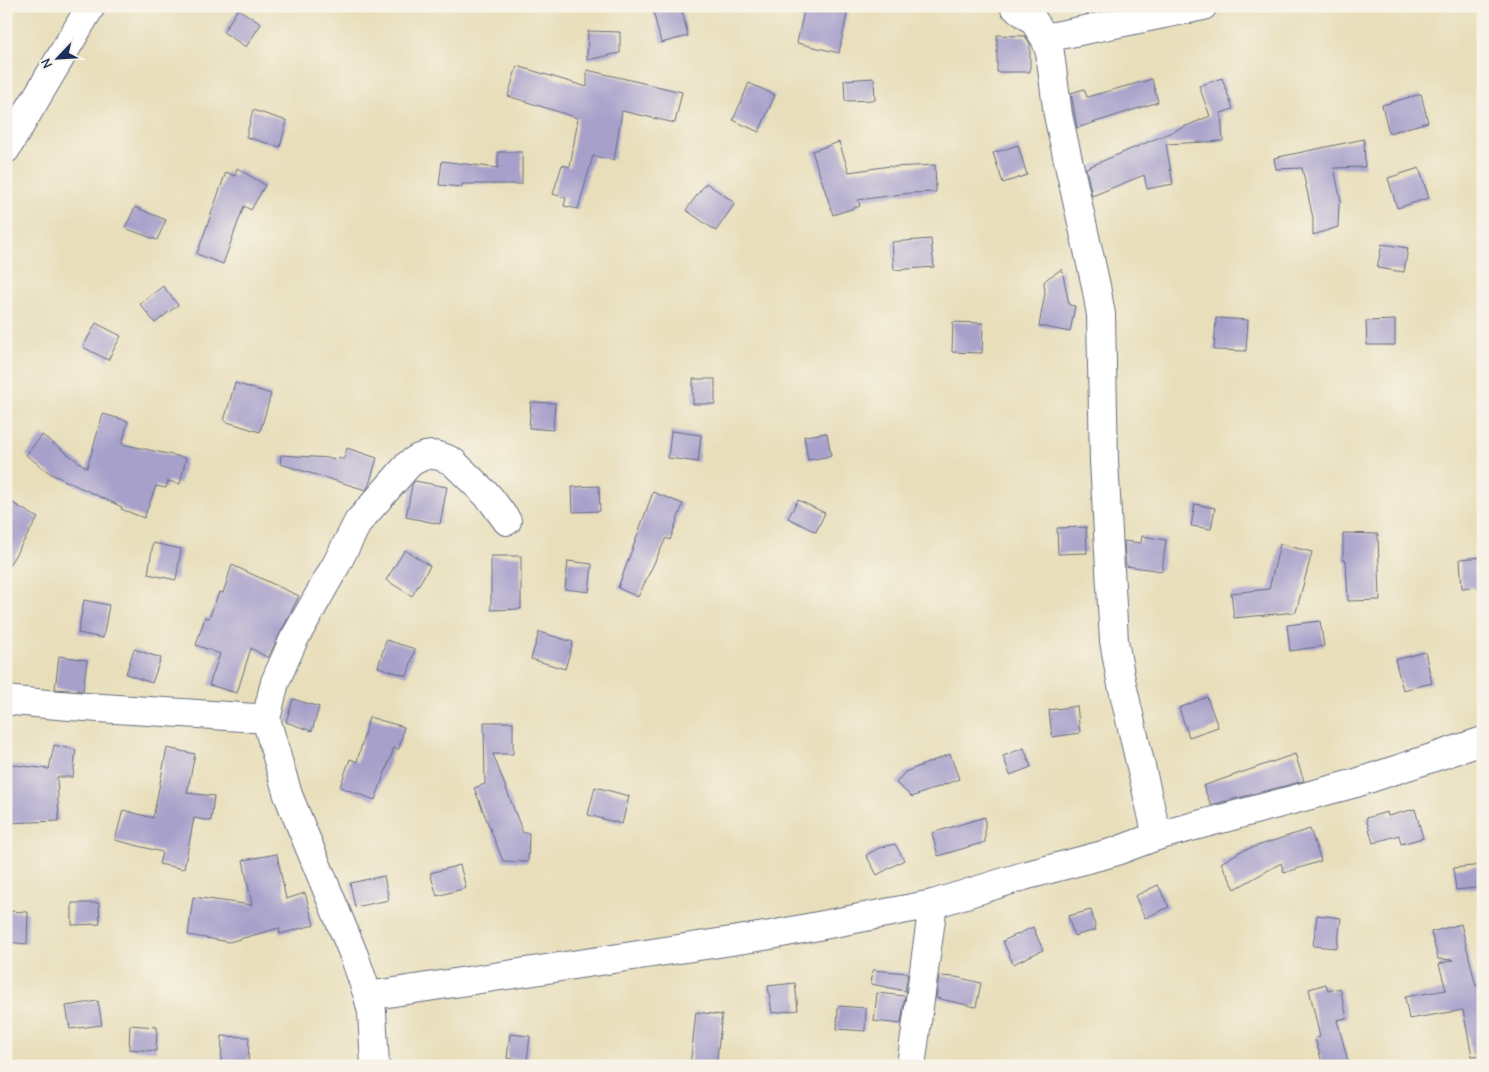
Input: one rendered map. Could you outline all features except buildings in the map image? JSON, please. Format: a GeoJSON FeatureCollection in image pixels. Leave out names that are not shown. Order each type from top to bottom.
{"type":"FeatureCollection","features":[{"type":"Feature","properties":{"kind":"street"},"geometry":{"type":"LineString","coordinates":[[6,149],[14,118],[91,6]]}},
{"type":"Feature","properties":{"kind":"street"},"geometry":{"type":"LineString","coordinates":[[1157,836],[1120,680],[1114,641],[1104,461],[1101,315],[1058,115],[1050,53],[1032,18],[1203,6]]}},
{"type":"Feature","properties":{"kind":"street"},"geometry":{"type":"LineString","coordinates":[[375,1066],[372,1012],[368,996],[355,958],[288,795],[266,719],[275,682],[293,641],[358,522],[408,464],[418,457],[428,454],[453,462],[490,498],[507,521]]}},
{"type":"Feature","properties":{"kind":"street"},"geometry":{"type":"LineString","coordinates":[[6,700],[52,705],[266,719]]}},
{"type":"Feature","properties":{"kind":"street"},"geometry":{"type":"LineString","coordinates":[[368,996],[771,935],[933,904],[1024,876],[1114,852],[1157,836],[1356,783],[1483,741]]}},
{"type":"Feature","properties":{"kind":"street"},"geometry":{"type":"LineString","coordinates":[[911,1066],[933,904]]}}]}
